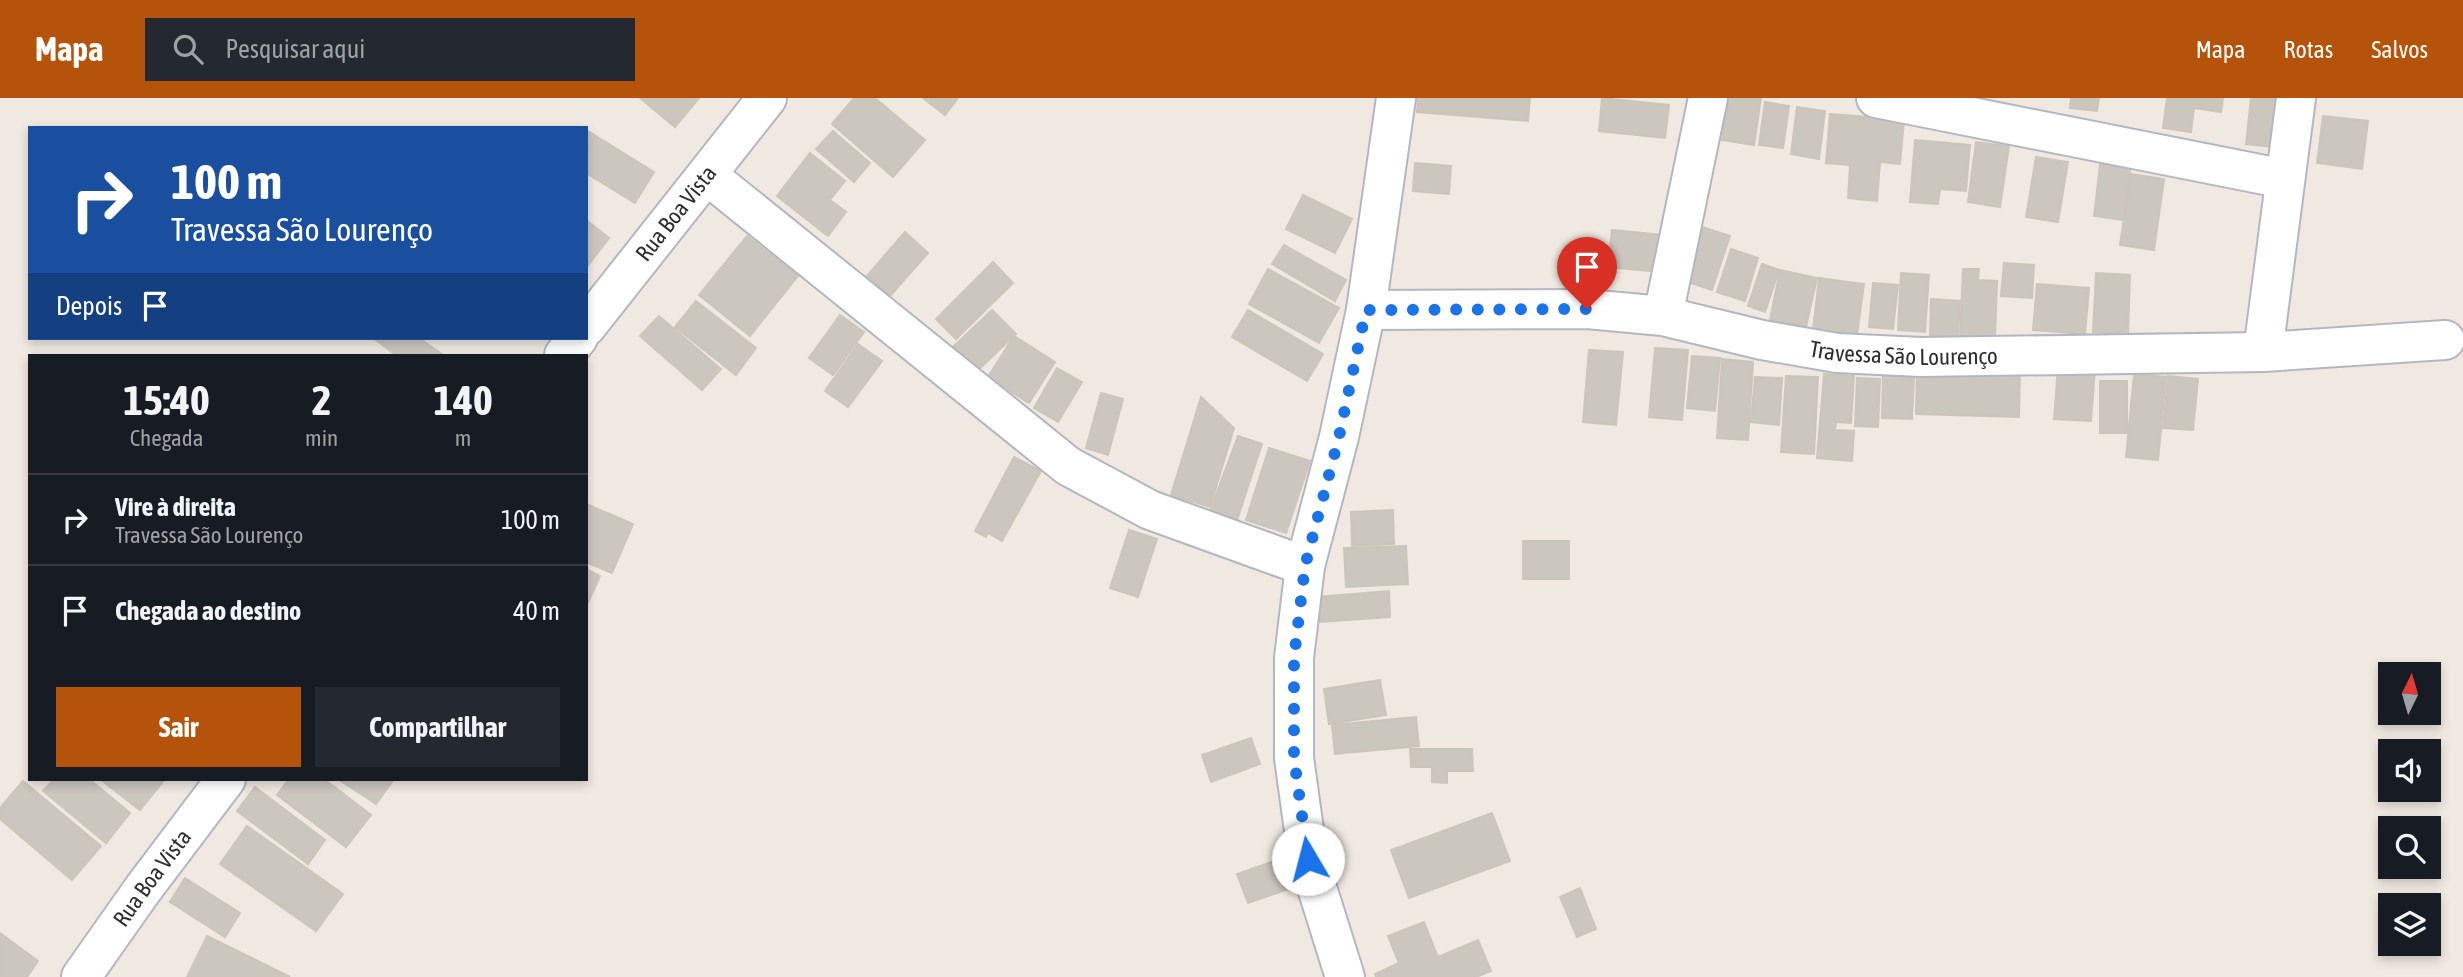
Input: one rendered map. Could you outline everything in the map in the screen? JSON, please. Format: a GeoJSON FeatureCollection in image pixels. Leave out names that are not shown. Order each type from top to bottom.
{"type":"FeatureCollection","features":[{"type":"Feature","properties":{"kind":"street","name":"Rua Boa Vista"},"geometry":{"type":"LineString","coordinates":[[588,324],[766,98]]}},
{"type":"Feature","properties":{"kind":"street"},"geometry":{"type":"LineString","coordinates":[[1345,977],[1308,859],[1294,758],[1294,658],[1305,566],[1339,437],[1366,310],[1396,98]]}},
{"type":"Feature","properties":{"kind":"street"},"geometry":{"type":"LineString","coordinates":[[1662,316],[1708,98]]}},
{"type":"Feature","properties":{"kind":"street"},"geometry":{"type":"LineString","coordinates":[[1876,98],[2285,179]]}},
{"type":"Feature","properties":{"kind":"street"},"geometry":{"type":"LineString","coordinates":[[2263,352],[2296,98]]}},
{"type":"Feature","properties":{"kind":"street"},"geometry":{"type":"LineString","coordinates":[[707,175],[1068,466],[1150,510],[1305,566]]}},
{"type":"Feature","properties":{"kind":"street","name":"Travessa São Lourenço"},"geometry":{"type":"LineString","coordinates":[[1366,310],[1587,309],[1662,316],[1762,340],[1837,353],[1921,357],[2263,352],[2445,340]]}},
{"type":"Feature","properties":{"kind":"street"},"geometry":{"type":"LineString","coordinates":[[565,354],[576,340]]}},
{"type":"Feature","properties":{"kind":"street","name":"Rua Boa Vista"},"geometry":{"type":"LineString","coordinates":[[81,977],[225,781]]}},
{"type":"Feature","properties":{"kind":"building"},"geometry":{"type":"Polygon","coordinates":[[[640,98],[699,98],[675,127],[640,98]]]}},
{"type":"Feature","properties":{"kind":"building"},"geometry":{"type":"Polygon","coordinates":[[[854,98],[875,98],[925,140],[893,177],[832,124],[854,98]]]}},
{"type":"Feature","properties":{"kind":"building"},"geometry":{"type":"Polygon","coordinates":[[[923,98],[958,98],[945,115],[923,98]]]}},
{"type":"Feature","properties":{"kind":"building"},"geometry":{"type":"Polygon","coordinates":[[[1418,98],[1530,98],[1528,121],[1417,112],[1418,98]]]}},
{"type":"Feature","properties":{"kind":"building"},"geometry":{"type":"Polygon","coordinates":[[[1602,98],[1669,105],[1665,138],[1599,131],[1602,98]]]}},
{"type":"Feature","properties":{"kind":"building"},"geometry":{"type":"Polygon","coordinates":[[[1729,98],[1761,98],[1754,145],[1722,140],[1729,98]]]}},
{"type":"Feature","properties":{"kind":"building"},"geometry":{"type":"Polygon","coordinates":[[[2071,98],[2099,98],[2097,111],[2070,108],[2071,98]]]}},
{"type":"Feature","properties":{"kind":"building"},"geometry":{"type":"Polygon","coordinates":[[[2167,98],[2223,98],[2221,112],[2194,108],[2191,132],[2163,128],[2167,98]]]}},
{"type":"Feature","properties":{"kind":"building"},"geometry":{"type":"Polygon","coordinates":[[[2251,98],[2278,99],[2273,147],[2246,144],[2251,98]]]}},
{"type":"Feature","properties":{"kind":"building"},"geometry":{"type":"Polygon","coordinates":[[[1765,102],[1789,106],[1783,148],[1759,145],[1765,102]]]}},
{"type":"Feature","properties":{"kind":"building"},"geometry":{"type":"Polygon","coordinates":[[[1797,107],[1825,111],[1819,159],[1791,154],[1797,107]]]}},
{"type":"Feature","properties":{"kind":"building"},"geometry":{"type":"Polygon","coordinates":[[[1830,114],[1904,120],[1900,164],[1880,162],[1877,201],[1848,198],[1850,165],[1826,163],[1830,114]]]}},
{"type":"Feature","properties":{"kind":"building"},"geometry":{"type":"Polygon","coordinates":[[[2323,116],[2368,121],[2362,169],[2317,163],[2323,116]]]}},
{"type":"Feature","properties":{"kind":"building"},"geometry":{"type":"Polygon","coordinates":[[[588,131],[654,172],[635,203],[588,174],[588,131]]]}},
{"type":"Feature","properties":{"kind":"building"},"geometry":{"type":"Polygon","coordinates":[[[833,131],[870,163],[854,182],[816,149],[833,131]]]}},
{"type":"Feature","properties":{"kind":"building"},"geometry":{"type":"Polygon","coordinates":[[[1915,140],[1970,145],[1966,191],[1940,189],[1938,204],[1910,202],[1915,140]]]}},
{"type":"Feature","properties":{"kind":"building"},"geometry":{"type":"Polygon","coordinates":[[[1976,142],[2009,146],[2000,207],[1968,202],[1976,142]]]}},
{"type":"Feature","properties":{"kind":"building"},"geometry":{"type":"Polygon","coordinates":[[[810,153],[845,181],[830,200],[846,212],[828,236],[777,196],[810,153]]]}},
{"type":"Feature","properties":{"kind":"building"},"geometry":{"type":"Polygon","coordinates":[[[2036,157],[2068,162],[2058,222],[2026,217],[2036,157]]]}},
{"type":"Feature","properties":{"kind":"building"},"geometry":{"type":"Polygon","coordinates":[[[2101,157],[2131,161],[2124,220],[2094,216],[2101,157]]]}},
{"type":"Feature","properties":{"kind":"building"},"geometry":{"type":"Polygon","coordinates":[[[1415,163],[1451,166],[1449,194],[1413,191],[1415,163]]]}},
{"type":"Feature","properties":{"kind":"building"},"geometry":{"type":"Polygon","coordinates":[[[2131,174],[2164,179],[2154,250],[2120,245],[2131,174]]]}},
{"type":"Feature","properties":{"kind":"building"},"geometry":{"type":"Polygon","coordinates":[[[1303,195],[1352,219],[1335,253],[1286,229],[1303,195]]]}},
{"type":"Feature","properties":{"kind":"building"},"geometry":{"type":"Polygon","coordinates":[[[588,222],[609,238],[588,265],[588,222]]]}},
{"type":"Feature","properties":{"kind":"building"},"geometry":{"type":"Polygon","coordinates":[[[1702,227],[1730,236],[1712,290],[1685,281],[1702,227]]]}},
{"type":"Feature","properties":{"kind":"building"},"geometry":{"type":"Polygon","coordinates":[[[1612,230],[1663,235],[1660,272],[1596,266],[1598,246],[1610,247],[1612,230]]]}},
{"type":"Feature","properties":{"kind":"building"},"geometry":{"type":"Polygon","coordinates":[[[905,232],[928,253],[890,296],[867,276],[905,232]]]}},
{"type":"Feature","properties":{"kind":"building"},"geometry":{"type":"Polygon","coordinates":[[[747,236],[798,276],[750,336],[699,295],[747,236]]]}},
{"type":"Feature","properties":{"kind":"building"},"geometry":{"type":"Polygon","coordinates":[[[1284,245],[1346,280],[1335,301],[1272,264],[1284,245]]]}},
{"type":"Feature","properties":{"kind":"building"},"geometry":{"type":"Polygon","coordinates":[[[1731,249],[1758,258],[1745,301],[1717,292],[1731,249]]]}},
{"type":"Feature","properties":{"kind":"building"},"geometry":{"type":"Polygon","coordinates":[[[993,262],[1013,283],[956,339],[936,319],[993,262]]]}},
{"type":"Feature","properties":{"kind":"building"},"geometry":{"type":"Polygon","coordinates":[[[2004,263],[2034,265],[2032,298],[2001,296],[2004,263]]]}},
{"type":"Feature","properties":{"kind":"building"},"geometry":{"type":"Polygon","coordinates":[[[1762,264],[1779,270],[1765,312],[1748,306],[1762,264]]]}},
{"type":"Feature","properties":{"kind":"building"},"geometry":{"type":"Polygon","coordinates":[[[1268,269],[1339,308],[1319,343],[1249,304],[1268,269]]]}},
{"type":"Feature","properties":{"kind":"building"},"geometry":{"type":"Polygon","coordinates":[[[1963,269],[1979,269],[1978,280],[1997,281],[1995,339],[1960,338],[1963,269]]]}},
{"type":"Feature","properties":{"kind":"building"},"geometry":{"type":"Polygon","coordinates":[[[1780,270],[1817,278],[1806,327],[1770,320],[1780,270]]]}},
{"type":"Feature","properties":{"kind":"building"},"geometry":{"type":"Polygon","coordinates":[[[1901,273],[1929,275],[1925,332],[1898,330],[1901,273]]]}},
{"type":"Feature","properties":{"kind":"building"},"geometry":{"type":"Polygon","coordinates":[[[2096,273],[2130,275],[2128,334],[2093,332],[2096,273]]]}},
{"type":"Feature","properties":{"kind":"building"},"geometry":{"type":"Polygon","coordinates":[[[1819,278],[1864,284],[1857,335],[1813,330],[1819,278]]]}},
{"type":"Feature","properties":{"kind":"building"},"geometry":{"type":"Polygon","coordinates":[[[1873,283],[1898,285],[1893,329],[1869,327],[1873,283]]]}},
{"type":"Feature","properties":{"kind":"building"},"geometry":{"type":"Polygon","coordinates":[[[2037,284],[2089,288],[2085,334],[2033,330],[2037,284]]]}},
{"type":"Feature","properties":{"kind":"building"},"geometry":{"type":"Polygon","coordinates":[[[1931,299],[1960,301],[1958,337],[1930,336],[1931,299]]]}},
{"type":"Feature","properties":{"kind":"building"},"geometry":{"type":"Polygon","coordinates":[[[696,301],[756,348],[736,375],[675,327],[696,301]]]}},
{"type":"Feature","properties":{"kind":"building"},"geometry":{"type":"Polygon","coordinates":[[[992,310],[1016,334],[977,371],[953,347],[992,310]]]}},
{"type":"Feature","properties":{"kind":"building"},"geometry":{"type":"Polygon","coordinates":[[[1248,310],[1323,354],[1307,381],[1232,337],[1248,310]]]}},
{"type":"Feature","properties":{"kind":"building"},"geometry":{"type":"Polygon","coordinates":[[[840,315],[864,332],[833,375],[809,358],[840,315]]]}},
{"type":"Feature","properties":{"kind":"building"},"geometry":{"type":"Polygon","coordinates":[[[659,316],[721,369],[702,390],[640,336],[659,316]]]}},
{"type":"Feature","properties":{"kind":"building"},"geometry":{"type":"Polygon","coordinates":[[[1014,336],[1055,362],[1029,403],[988,377],[1014,336]]]}},
{"type":"Feature","properties":{"kind":"building"},"geometry":{"type":"Polygon","coordinates":[[[376,340],[422,340],[442,354],[395,354],[376,340]]]}},
{"type":"Feature","properties":{"kind":"building"},"geometry":{"type":"Polygon","coordinates":[[[858,344],[882,361],[848,407],[825,391],[858,344]]]}},
{"type":"Feature","properties":{"kind":"building"},"geometry":{"type":"Polygon","coordinates":[[[1655,348],[1688,350],[1682,420],[1649,417],[1655,348]]]}},
{"type":"Feature","properties":{"kind":"building"},"geometry":{"type":"Polygon","coordinates":[[[1589,350],[1623,352],[1616,425],[1583,422],[1589,350]]]}},
{"type":"Feature","properties":{"kind":"building"},"geometry":{"type":"Polygon","coordinates":[[[1692,356],[1720,358],[1715,411],[1687,408],[1692,356]]]}},
{"type":"Feature","properties":{"kind":"building"},"geometry":{"type":"Polygon","coordinates":[[[1722,359],[1753,362],[1748,440],[1717,438],[1722,359]]]}},
{"type":"Feature","properties":{"kind":"building"},"geometry":{"type":"Polygon","coordinates":[[[2058,366],[2095,369],[2091,421],[2054,419],[2058,366]]]}},
{"type":"Feature","properties":{"kind":"building"},"geometry":{"type":"Polygon","coordinates":[[[1057,368],[1082,382],[1058,422],[1034,408],[1057,368]]]}},
{"type":"Feature","properties":{"kind":"building"},"geometry":{"type":"Polygon","coordinates":[[[1917,369],[2020,372],[2019,417],[1916,414],[1917,369]]]}},
{"type":"Feature","properties":{"kind":"building"},"geometry":{"type":"Polygon","coordinates":[[[1824,374],[1854,376],[1851,423],[1836,422],[1835,430],[1854,431],[1852,461],[1817,458],[1824,374]]]}},
{"type":"Feature","properties":{"kind":"building"},"geometry":{"type":"Polygon","coordinates":[[[2134,374],[2166,377],[2158,460],[2126,457],[2134,374]]]}},
{"type":"Feature","properties":{"kind":"building"},"geometry":{"type":"Polygon","coordinates":[[[1786,376],[1818,377],[1814,454],[1781,452],[1786,376]]]}},
{"type":"Feature","properties":{"kind":"building"},"geometry":{"type":"Polygon","coordinates":[[[1883,376],[1914,377],[1912,419],[1882,418],[1883,376]]]}},
{"type":"Feature","properties":{"kind":"building"},"geometry":{"type":"Polygon","coordinates":[[[2168,376],[2198,379],[2193,430],[2163,428],[2168,376]]]}},
{"type":"Feature","properties":{"kind":"building"},"geometry":{"type":"Polygon","coordinates":[[[1755,377],[1782,378],[1779,425],[1751,422],[1755,377]]]}},
{"type":"Feature","properties":{"kind":"building"},"geometry":{"type":"Polygon","coordinates":[[[1857,378],[1880,379],[1878,427],[1855,426],[1857,378]]]}},
{"type":"Feature","properties":{"kind":"building"},"geometry":{"type":"Polygon","coordinates":[[[2100,381],[2127,381],[2127,433],[2100,433],[2100,381]]]}},
{"type":"Feature","properties":{"kind":"building"},"geometry":{"type":"Polygon","coordinates":[[[1101,393],[1123,399],[1108,455],[1086,448],[1101,393]]]}},
{"type":"Feature","properties":{"kind":"building"},"geometry":{"type":"Polygon","coordinates":[[[1201,397],[1234,428],[1210,507],[1171,495],[1201,397]]]}},
{"type":"Feature","properties":{"kind":"building"},"geometry":{"type":"Polygon","coordinates":[[[1238,436],[1262,444],[1237,520],[1210,511],[1238,436]]]}},
{"type":"Feature","properties":{"kind":"building"},"geometry":{"type":"Polygon","coordinates":[[[1269,448],[1310,461],[1286,533],[1246,520],[1269,448]]]}},
{"type":"Feature","properties":{"kind":"building"},"geometry":{"type":"Polygon","coordinates":[[[1014,457],[1041,471],[1002,541],[988,533],[986,537],[975,531],[1014,457]]]}},
{"type":"Feature","properties":{"kind":"building"},"geometry":{"type":"Polygon","coordinates":[[[588,505],[633,524],[612,573],[588,563],[588,505]]]}},
{"type":"Feature","properties":{"kind":"building"},"geometry":{"type":"Polygon","coordinates":[[[1393,510],[1394,544],[1352,546],[1351,512],[1393,510]]]}},
{"type":"Feature","properties":{"kind":"building"},"geometry":{"type":"Polygon","coordinates":[[[1129,530],[1157,539],[1138,597],[1110,588],[1129,530]]]}},
{"type":"Feature","properties":{"kind":"building"},"geometry":{"type":"Polygon","coordinates":[[[1523,541],[1569,541],[1569,579],[1523,579],[1523,541]]]}},
{"type":"Feature","properties":{"kind":"building"},"geometry":{"type":"Polygon","coordinates":[[[1406,546],[1408,584],[1346,587],[1344,548],[1406,546]]]}},
{"type":"Feature","properties":{"kind":"building"},"geometry":{"type":"Polygon","coordinates":[[[588,570],[600,576],[588,603],[588,570]]]}},
{"type":"Feature","properties":{"kind":"building"},"geometry":{"type":"Polygon","coordinates":[[[1389,591],[1390,617],[1319,622],[1317,597],[1389,591]]]}},
{"type":"Feature","properties":{"kind":"building"},"geometry":{"type":"Polygon","coordinates":[[[1380,680],[1386,715],[1329,724],[1324,689],[1380,680]]]}},
{"type":"Feature","properties":{"kind":"building"},"geometry":{"type":"Polygon","coordinates":[[[1416,717],[1419,746],[1335,754],[1332,725],[1416,717]]]}},
{"type":"Feature","properties":{"kind":"building"},"geometry":{"type":"Polygon","coordinates":[[[1251,738],[1260,764],[1211,782],[1202,755],[1251,738]]]}},
{"type":"Feature","properties":{"kind":"building"},"geometry":{"type":"Polygon","coordinates":[[[1410,749],[1472,749],[1473,771],[1447,771],[1447,783],[1432,782],[1432,767],[1411,767],[1410,749]]]}},
{"type":"Feature","properties":{"kind":"building"},"geometry":{"type":"Polygon","coordinates":[[[23,781],[101,846],[72,880],[0,819],[0,808],[23,781]]]}},
{"type":"Feature","properties":{"kind":"building"},"geometry":{"type":"Polygon","coordinates":[[[52,781],[91,781],[130,813],[106,843],[43,791],[52,781]]]}},
{"type":"Feature","properties":{"kind":"building"},"geometry":{"type":"Polygon","coordinates":[[[103,781],[163,781],[140,810],[103,781]]]}},
{"type":"Feature","properties":{"kind":"building"},"geometry":{"type":"Polygon","coordinates":[[[288,781],[327,781],[371,815],[346,847],[277,795],[288,781]]]}},
{"type":"Feature","properties":{"kind":"building"},"geometry":{"type":"Polygon","coordinates":[[[341,781],[393,781],[376,804],[341,781]]]}},
{"type":"Feature","properties":{"kind":"building"},"geometry":{"type":"Polygon","coordinates":[[[255,787],[325,840],[308,864],[237,811],[255,787]]]}},
{"type":"Feature","properties":{"kind":"building"},"geometry":{"type":"Polygon","coordinates":[[[1492,813],[1510,861],[1409,898],[1391,850],[1492,813]]]}},
{"type":"Feature","properties":{"kind":"building"},"geometry":{"type":"Polygon","coordinates":[[[247,826],[343,894],[316,931],[220,864],[247,826]]]}},
{"type":"Feature","properties":{"kind":"building"},"geometry":{"type":"Polygon","coordinates":[[[1289,856],[1300,885],[1248,903],[1237,874],[1289,856]]]}},
{"type":"Feature","properties":{"kind":"building"},"geometry":{"type":"Polygon","coordinates":[[[185,878],[240,913],[225,937],[170,902],[185,878]]]}},
{"type":"Feature","properties":{"kind":"building"},"geometry":{"type":"Polygon","coordinates":[[[1580,888],[1596,929],[1577,937],[1560,897],[1580,888]]]}},
{"type":"Feature","properties":{"kind":"building"},"geometry":{"type":"Polygon","coordinates":[[[1424,922],[1438,957],[1478,940],[1491,971],[1476,977],[1376,977],[1375,974],[1399,963],[1388,936],[1424,922]]]}},
{"type":"Feature","properties":{"kind":"building"},"geometry":{"type":"Polygon","coordinates":[[[0,933],[38,961],[27,977],[0,977],[0,933]]]}},
{"type":"Feature","properties":{"kind":"building"},"geometry":{"type":"Polygon","coordinates":[[[207,936],[290,977],[187,977],[207,936]]]}},
{"type":"Feature","properties":{"kind":"route"},"geometry":{"type":"LineString","coordinates":[[1308,859],[1294,758],[1294,658],[1305,566],[1339,437],[1366,310],[1587,309]]}}]}
